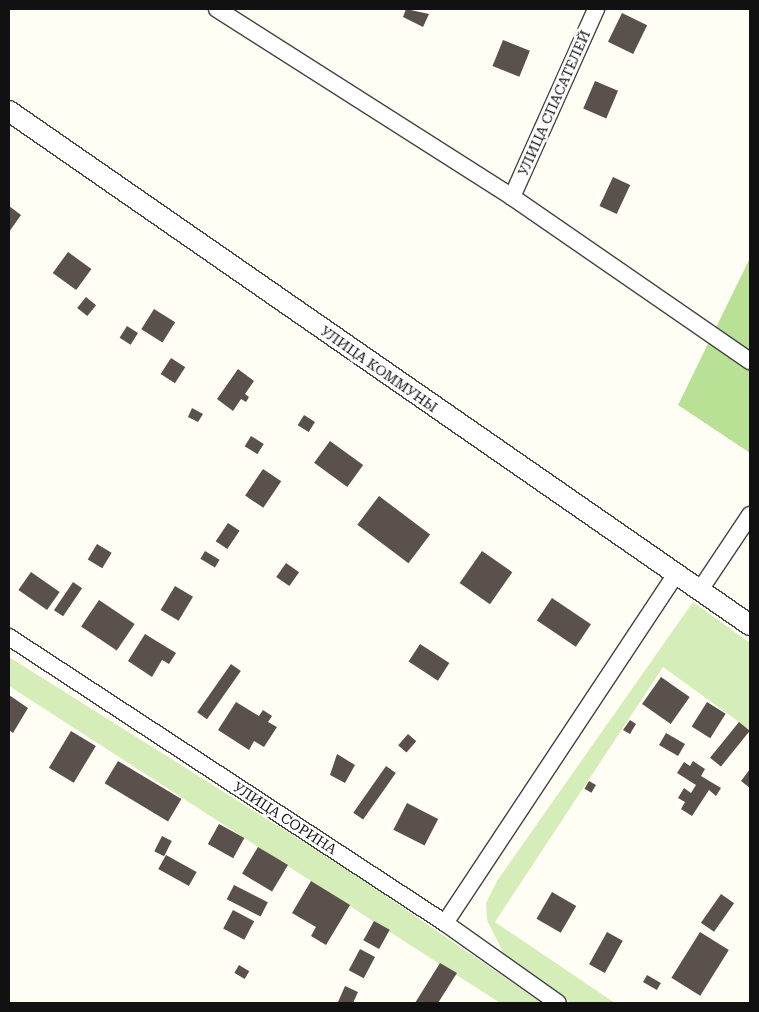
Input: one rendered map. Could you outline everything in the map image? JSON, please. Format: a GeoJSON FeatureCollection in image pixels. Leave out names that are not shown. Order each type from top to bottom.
{"type":"FeatureCollection","features":[{"type":"Feature","properties":{"kind":"street"},"geometry":{"type":"LineString","coordinates":[[217,9],[512,197],[750,361]]}},
{"type":"Feature","properties":{"kind":"street","name":"УЛИЦА СПАСАТЕЛЕЙ"},"geometry":{"type":"LineString","coordinates":[[512,197],[596,9]]}},
{"type":"Feature","properties":{"kind":"street","name":"УЛИЦА КОММУНЫ"},"geometry":{"type":"LineString","coordinates":[[9,111],[750,625]]}},
{"type":"Feature","properties":{"kind":"street"},"geometry":{"type":"LineString","coordinates":[[700,590],[750,515]]}},
{"type":"Feature","properties":{"kind":"street"},"geometry":{"type":"LineString","coordinates":[[444,923],[677,573]]}},
{"type":"Feature","properties":{"kind":"street","name":"УЛИЦА СОРИНА"},"geometry":{"type":"LineString","coordinates":[[9,637],[444,923],[558,1003]]}},
{"type":"Feature","properties":{"kind":"green space"},"geometry":{"type":"Polygon","coordinates":[[[750,258],[750,453],[678,405],[750,258]]]}},
{"type":"Feature","properties":{"kind":"green space"},"geometry":{"type":"Polygon","coordinates":[[[693,602],[750,643],[750,730],[663,667],[495,922],[615,1003],[571,1003],[505,956],[487,920],[486,903],[497,881],[693,602]]]}},
{"type":"Feature","properties":{"kind":"green space"},"geometry":{"type":"Polygon","coordinates":[[[9,657],[348,870],[542,1003],[500,1003],[9,686],[9,657]]]}},
{"type":"Feature","properties":{"kind":"building"},"geometry":{"type":"Polygon","coordinates":[[[406,9],[429,14],[423,27],[403,17],[406,9]]]}},
{"type":"Feature","properties":{"kind":"building"},"geometry":{"type":"Polygon","coordinates":[[[622,13],[647,25],[633,54],[608,42],[622,13]]]}},
{"type":"Feature","properties":{"kind":"building"},"geometry":{"type":"Polygon","coordinates":[[[503,40],[530,51],[519,77],[493,66],[503,40]]]}},
{"type":"Feature","properties":{"kind":"building"},"geometry":{"type":"Polygon","coordinates":[[[595,81],[618,91],[606,118],[583,109],[595,81]]]}},
{"type":"Feature","properties":{"kind":"building"},"geometry":{"type":"Polygon","coordinates":[[[613,177],[630,185],[617,214],[599,206],[613,177]]]}},
{"type":"Feature","properties":{"kind":"building"},"geometry":{"type":"Polygon","coordinates":[[[9,206],[21,215],[9,232],[9,206]]]}},
{"type":"Feature","properties":{"kind":"building"},"geometry":{"type":"Polygon","coordinates":[[[68,252],[91,269],[76,290],[53,273],[68,252]]]}},
{"type":"Feature","properties":{"kind":"building"},"geometry":{"type":"Polygon","coordinates":[[[86,297],[96,305],[87,316],[77,308],[86,297]]]}},
{"type":"Feature","properties":{"kind":"building"},"geometry":{"type":"Polygon","coordinates":[[[154,309],[175,322],[162,343],[141,329],[154,309]]]}},
{"type":"Feature","properties":{"kind":"building"},"geometry":{"type":"Polygon","coordinates":[[[127,326],[138,333],[131,345],[120,338],[127,326]]]}},
{"type":"Feature","properties":{"kind":"building"},"geometry":{"type":"Polygon","coordinates":[[[171,358],[185,367],[175,383],[161,374],[171,358]]]}},
{"type":"Feature","properties":{"kind":"building"},"geometry":{"type":"Polygon","coordinates":[[[238,369],[254,381],[245,394],[249,397],[246,402],[241,399],[233,411],[217,399],[238,369]]]}},
{"type":"Feature","properties":{"kind":"building"},"geometry":{"type":"Polygon","coordinates":[[[192,408],[203,414],[198,422],[188,417],[192,408]]]}},
{"type":"Feature","properties":{"kind":"building"},"geometry":{"type":"Polygon","coordinates":[[[304,415],[315,422],[309,432],[298,425],[304,415]]]}},
{"type":"Feature","properties":{"kind":"building"},"geometry":{"type":"Polygon","coordinates":[[[251,436],[264,444],[257,454],[245,446],[251,436]]]}},
{"type":"Feature","properties":{"kind":"building"},"geometry":{"type":"Polygon","coordinates":[[[330,441],[363,465],[347,487],[314,463],[330,441]]]}},
{"type":"Feature","properties":{"kind":"building"},"geometry":{"type":"Polygon","coordinates":[[[263,469],[281,481],[263,508],[245,496],[263,469]]]}},
{"type":"Feature","properties":{"kind":"building"},"geometry":{"type":"Polygon","coordinates":[[[379,496],[430,535],[408,563],[357,525],[379,496]]]}},
{"type":"Feature","properties":{"kind":"building"},"geometry":{"type":"Polygon","coordinates":[[[228,523],[240,531],[227,549],[216,541],[228,523]]]}},
{"type":"Feature","properties":{"kind":"building"},"geometry":{"type":"Polygon","coordinates":[[[97,544],[112,553],[102,568],[88,559],[97,544]]]}},
{"type":"Feature","properties":{"kind":"building"},"geometry":{"type":"Polygon","coordinates":[[[205,551],[220,560],[215,567],[200,559],[205,551]]]}},
{"type":"Feature","properties":{"kind":"building"},"geometry":{"type":"Polygon","coordinates":[[[482,551],[512,572],[490,604],[460,583],[482,551]]]}},
{"type":"Feature","properties":{"kind":"building"},"geometry":{"type":"Polygon","coordinates":[[[286,563],[299,572],[289,586],[276,577],[286,563]]]}},
{"type":"Feature","properties":{"kind":"building"},"geometry":{"type":"Polygon","coordinates":[[[31,572],[60,592],[47,610],[18,590],[31,572]]]}},
{"type":"Feature","properties":{"kind":"building"},"geometry":{"type":"Polygon","coordinates":[[[73,582],[82,588],[63,616],[54,610],[73,582]]]}},
{"type":"Feature","properties":{"kind":"building"},"geometry":{"type":"Polygon","coordinates":[[[175,586],[193,597],[179,621],[161,610],[175,586]]]}},
{"type":"Feature","properties":{"kind":"building"},"geometry":{"type":"Polygon","coordinates":[[[552,598],[591,624],[576,647],[537,620],[552,598]]]}},
{"type":"Feature","properties":{"kind":"building"},"geometry":{"type":"Polygon","coordinates":[[[99,600],[135,624],[117,651],[81,627],[99,600]]]}},
{"type":"Feature","properties":{"kind":"building"},"geometry":{"type":"Polygon","coordinates":[[[145,634],[176,653],[169,664],[162,660],[152,677],[128,661],[145,634]]]}},
{"type":"Feature","properties":{"kind":"building"},"geometry":{"type":"Polygon","coordinates":[[[420,644],[449,663],[438,681],[409,662],[420,644]]]}},
{"type":"Feature","properties":{"kind":"building"},"geometry":{"type":"Polygon","coordinates":[[[231,664],[241,671],[207,719],[197,712],[231,664]]]}},
{"type":"Feature","properties":{"kind":"building"},"geometry":{"type":"Polygon","coordinates":[[[661,677],[690,697],[671,724],[642,704],[661,677]]]}},
{"type":"Feature","properties":{"kind":"building"},"geometry":{"type":"Polygon","coordinates":[[[9,695],[28,708],[13,733],[9,730],[9,695]]]}},
{"type":"Feature","properties":{"kind":"building"},"geometry":{"type":"Polygon","coordinates":[[[236,702],[259,716],[263,710],[272,716],[268,722],[277,727],[264,747],[254,741],[249,750],[218,730],[236,702]]]}},
{"type":"Feature","properties":{"kind":"building"},"geometry":{"type":"Polygon","coordinates":[[[707,702],[726,714],[710,738],[692,727],[707,702]]]}},
{"type":"Feature","properties":{"kind":"building"},"geometry":{"type":"Polygon","coordinates":[[[630,720],[636,724],[630,734],[623,730],[630,720]]]}},
{"type":"Feature","properties":{"kind":"building"},"geometry":{"type":"Polygon","coordinates":[[[739,722],[750,731],[721,767],[710,758],[739,722]]]}},
{"type":"Feature","properties":{"kind":"building"},"geometry":{"type":"Polygon","coordinates":[[[71,731],[96,746],[74,783],[49,768],[71,731]]]}},
{"type":"Feature","properties":{"kind":"building"},"geometry":{"type":"Polygon","coordinates":[[[666,733],[685,744],[678,756],[659,745],[666,733]]]}},
{"type":"Feature","properties":{"kind":"building"},"geometry":{"type":"Polygon","coordinates":[[[408,734],[416,741],[406,753],[398,745],[408,734]]]}},
{"type":"Feature","properties":{"kind":"building"},"geometry":{"type":"Polygon","coordinates":[[[337,754],[355,765],[345,783],[330,775],[337,754]]]}},
{"type":"Feature","properties":{"kind":"building"},"geometry":{"type":"Polygon","coordinates":[[[118,761],[181,799],[168,821],[105,783],[118,761]]]}},
{"type":"Feature","properties":{"kind":"building"},"geometry":{"type":"Polygon","coordinates":[[[693,761],[705,769],[701,776],[721,788],[716,796],[709,790],[692,816],[681,809],[685,802],[678,798],[684,788],[691,793],[696,785],[677,773],[684,762],[690,766],[693,761]]]}},
{"type":"Feature","properties":{"kind":"building"},"geometry":{"type":"Polygon","coordinates":[[[386,766],[396,773],[363,820],[353,813],[386,766]]]}},
{"type":"Feature","properties":{"kind":"building"},"geometry":{"type":"Polygon","coordinates":[[[750,769],[750,788],[741,781],[750,769]]]}},
{"type":"Feature","properties":{"kind":"building"},"geometry":{"type":"Polygon","coordinates":[[[589,781],[596,785],[591,793],[584,789],[589,781]]]}},
{"type":"Feature","properties":{"kind":"building"},"geometry":{"type":"Polygon","coordinates":[[[407,803],[438,819],[425,846],[393,830],[407,803]]]}},
{"type":"Feature","properties":{"kind":"building"},"geometry":{"type":"Polygon","coordinates":[[[219,824],[244,838],[233,858],[208,844],[219,824]]]}},
{"type":"Feature","properties":{"kind":"building"},"geometry":{"type":"Polygon","coordinates":[[[162,836],[172,841],[164,856],[154,851],[162,836]]]}},
{"type":"Feature","properties":{"kind":"building"},"geometry":{"type":"Polygon","coordinates":[[[258,847],[288,865],[272,892],[242,874],[258,847]]]}},
{"type":"Feature","properties":{"kind":"building"},"geometry":{"type":"Polygon","coordinates":[[[166,855],[197,872],[189,886],[158,869],[166,855]]]}},
{"type":"Feature","properties":{"kind":"building"},"geometry":{"type":"Polygon","coordinates":[[[311,881],[350,905],[326,945],[311,936],[316,927],[292,913],[311,881]]]}},
{"type":"Feature","properties":{"kind":"building"},"geometry":{"type":"Polygon","coordinates":[[[234,885],[268,902],[261,917],[227,899],[234,885]]]}},
{"type":"Feature","properties":{"kind":"building"},"geometry":{"type":"Polygon","coordinates":[[[552,892],[576,906],[561,933],[536,919],[552,892]]]}},
{"type":"Feature","properties":{"kind":"building"},"geometry":{"type":"Polygon","coordinates":[[[721,894],[734,903],[714,932],[701,923],[721,894]]]}},
{"type":"Feature","properties":{"kind":"building"},"geometry":{"type":"Polygon","coordinates":[[[233,910],[254,921],[244,940],[223,929],[233,910]]]}},
{"type":"Feature","properties":{"kind":"building"},"geometry":{"type":"Polygon","coordinates":[[[374,921],[390,930],[379,949],[363,940],[374,921]]]}},
{"type":"Feature","properties":{"kind":"building"},"geometry":{"type":"Polygon","coordinates":[[[607,932],[623,941],[605,973],[589,964],[607,932]]]}},
{"type":"Feature","properties":{"kind":"building"},"geometry":{"type":"Polygon","coordinates":[[[700,932],[729,950],[700,996],[671,978],[700,932]]]}},
{"type":"Feature","properties":{"kind":"building"},"geometry":{"type":"Polygon","coordinates":[[[360,949],[375,957],[364,978],[349,970],[360,949]]]}},
{"type":"Feature","properties":{"kind":"building"},"geometry":{"type":"Polygon","coordinates":[[[440,963],[457,973],[438,1003],[415,1003],[440,963]]]}},
{"type":"Feature","properties":{"kind":"building"},"geometry":{"type":"Polygon","coordinates":[[[239,965],[249,971],[245,979],[234,973],[239,965]]]}},
{"type":"Feature","properties":{"kind":"building"},"geometry":{"type":"Polygon","coordinates":[[[647,975],[661,983],[657,990],[643,982],[647,975]]]}},
{"type":"Feature","properties":{"kind":"building"},"geometry":{"type":"Polygon","coordinates":[[[345,986],[358,992],[353,1003],[338,1002],[345,986]]]}}]}
